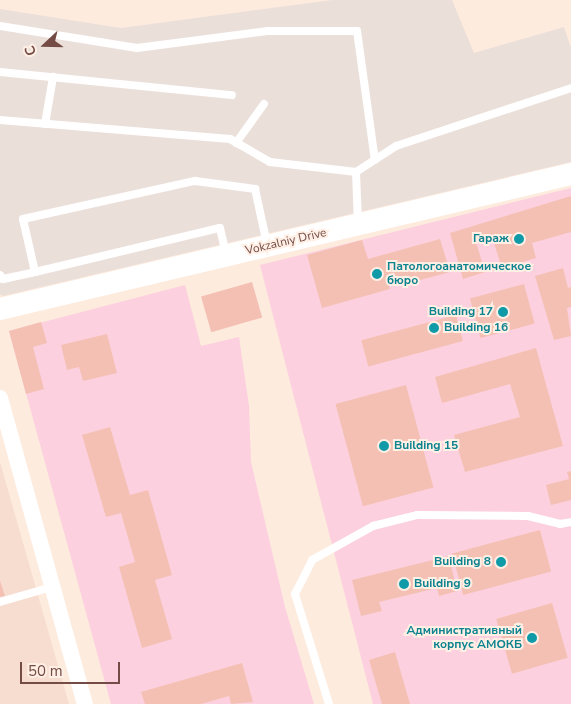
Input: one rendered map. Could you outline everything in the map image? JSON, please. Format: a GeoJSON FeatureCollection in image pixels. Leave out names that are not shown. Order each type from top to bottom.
{"type":"FeatureCollection","features":[{"type":"Feature","properties":{"kind":"street","name":"Vokzalniy Drive"},"geometry":{"type":"LineString","coordinates":[[0,309],[571,174]]}},
{"type":"Feature","properties":{"kind":"street"},"geometry":{"type":"LineString","coordinates":[[0,398],[85,704]]}},
{"type":"Feature","properties":{"kind":"lane"},"geometry":{"type":"LineString","coordinates":[[0,26],[137,48],[268,31],[356,31],[375,160]]}},
{"type":"Feature","properties":{"kind":"lane"},"geometry":{"type":"LineString","coordinates":[[0,72],[232,95]]}},
{"type":"Feature","properties":{"kind":"lane"},"geometry":{"type":"LineString","coordinates":[[45,124],[53,77]]}},
{"type":"Feature","properties":{"kind":"lane"},"geometry":{"type":"LineString","coordinates":[[0,120],[230,139],[270,162],[356,172],[396,146],[571,88]]}},
{"type":"Feature","properties":{"kind":"lane"},"geometry":{"type":"LineString","coordinates":[[236,143],[264,104]]}},
{"type":"Feature","properties":{"kind":"lane"},"geometry":{"type":"LineString","coordinates":[[356,172],[358,224]]}},
{"type":"Feature","properties":{"kind":"lane"},"geometry":{"type":"LineString","coordinates":[[36,272],[23,219],[195,181],[255,189],[267,246]]}},
{"type":"Feature","properties":{"kind":"lane"},"geometry":{"type":"LineString","coordinates":[[0,275],[3,279],[36,272],[220,228],[226,256]]}},
{"type":"Feature","properties":{"kind":"lane"},"geometry":{"type":"LineString","coordinates":[[329,704],[294,594],[312,560],[373,526],[417,515],[528,516],[560,524],[571,522]]}},
{"type":"Feature","properties":{"kind":"lane"},"geometry":{"type":"LineString","coordinates":[[0,602],[52,587]]}},
{"type":"Feature","properties":{"kind":"shaded area"},"geometry":{"type":"Polygon","coordinates":[[[332,0],[452,0],[474,53],[564,27],[571,48],[571,162],[3,296],[0,294],[0,9],[121,28],[332,0]]]}},
{"type":"Feature","properties":{"kind":"shaded area"},"geometry":{"type":"Polygon","coordinates":[[[571,188],[571,704],[373,704],[260,265],[571,188]]]}},
{"type":"Feature","properties":{"kind":"shaded area"},"geometry":{"type":"Polygon","coordinates":[[[185,285],[201,346],[239,337],[249,406],[251,462],[285,607],[314,704],[111,704],[9,331],[185,285]]]}},
{"type":"Feature","properties":{"kind":"shaded area"},"geometry":{"type":"Polygon","coordinates":[[[0,462],[69,704],[0,704],[0,462]]]}},
{"type":"Feature","properties":{"kind":"building","name":"Гараж"},"geometry":{"type":"Polygon","coordinates":[[[571,196],[571,232],[532,243],[536,258],[502,268],[492,237],[476,242],[485,272],[463,279],[450,233],[571,196]]]}},
{"type":"Feature","properties":{"kind":"building","name":"Патологоанатомическое бюро"},"geometry":{"type":"Polygon","coordinates":[[[440,239],[450,272],[409,283],[407,276],[388,281],[390,289],[322,308],[307,255],[362,240],[368,259],[440,239]]]}},
{"type":"Feature","properties":{"kind":"building"},"geometry":{"type":"Polygon","coordinates":[[[563,268],[568,288],[571,287],[571,307],[567,308],[571,336],[554,340],[535,276],[563,268]]]}},
{"type":"Feature","properties":{"kind":"building"},"geometry":{"type":"Polygon","coordinates":[[[252,282],[262,318],[211,332],[201,297],[252,282]]]}},
{"type":"Feature","properties":{"kind":"building","name":"Building 17"},"geometry":{"type":"Polygon","coordinates":[[[524,284],[535,324],[481,338],[470,298],[524,284]]]}},
{"type":"Feature","properties":{"kind":"building","name":"Building 16"},"geometry":{"type":"Polygon","coordinates":[[[456,315],[463,341],[368,366],[361,340],[456,315]]]}},
{"type":"Feature","properties":{"kind":"building"},"geometry":{"type":"Polygon","coordinates":[[[41,322],[47,343],[33,347],[44,389],[26,394],[9,331],[41,322]]]}},
{"type":"Feature","properties":{"kind":"building"},"geometry":{"type":"Polygon","coordinates":[[[107,334],[117,373],[83,381],[79,367],[67,370],[61,345],[107,334]]]}},
{"type":"Feature","properties":{"kind":"building"},"geometry":{"type":"Polygon","coordinates":[[[536,348],[563,446],[465,472],[454,435],[520,417],[510,384],[442,403],[435,377],[536,348]]]}},
{"type":"Feature","properties":{"kind":"building","name":"Building 15"},"geometry":{"type":"Polygon","coordinates":[[[406,385],[433,487],[363,506],[335,404],[406,385]]]}},
{"type":"Feature","properties":{"kind":"building"},"geometry":{"type":"Polygon","coordinates":[[[110,427],[130,495],[148,490],[172,575],[155,580],[172,639],[142,648],[119,567],[135,562],[121,513],[106,517],[82,435],[110,427]]]}},
{"type":"Feature","properties":{"kind":"building"},"geometry":{"type":"Polygon","coordinates":[[[571,471],[571,500],[551,505],[546,485],[569,479],[567,472],[571,471]]]}},
{"type":"Feature","properties":{"kind":"building","name":"Building 8"},"geometry":{"type":"Polygon","coordinates":[[[540,530],[551,572],[463,595],[452,554],[540,530]]]}},
{"type":"Feature","properties":{"kind":"building","name":"Building 9"},"geometry":{"type":"Polygon","coordinates":[[[449,556],[457,591],[439,596],[437,588],[379,602],[382,611],[361,616],[352,580],[449,556]]]}},
{"type":"Feature","properties":{"kind":"building"},"geometry":{"type":"Polygon","coordinates":[[[0,581],[5,596],[0,597],[0,581]]]}},
{"type":"Feature","properties":{"kind":"building","name":"Административный корпус АМОКБ"},"geometry":{"type":"Polygon","coordinates":[[[552,603],[568,658],[512,674],[496,619],[552,603]]]}},
{"type":"Feature","properties":{"kind":"building"},"geometry":{"type":"Polygon","coordinates":[[[395,652],[410,704],[382,704],[369,660],[395,652]]]}},
{"type":"Feature","properties":{"kind":"building"},"geometry":{"type":"Polygon","coordinates":[[[242,663],[253,702],[231,704],[229,696],[201,704],[145,704],[141,692],[242,663]]]}},
{"type":"Feature","properties":{"kind":"place","name":"Гараж"},"geometry":{"type":"Point","coordinates":[519,239]}},
{"type":"Feature","properties":{"kind":"place","name":"Патологоанатомическое бюро"},"geometry":{"type":"Point","coordinates":[377,274]}},
{"type":"Feature","properties":{"kind":"place","name":"Building 17"},"geometry":{"type":"Point","coordinates":[503,312]}},
{"type":"Feature","properties":{"kind":"place","name":"Building 16"},"geometry":{"type":"Point","coordinates":[434,328]}},
{"type":"Feature","properties":{"kind":"place","name":"Building 15"},"geometry":{"type":"Point","coordinates":[384,446]}},
{"type":"Feature","properties":{"kind":"place","name":"Building 8"},"geometry":{"type":"Point","coordinates":[501,562]}},
{"type":"Feature","properties":{"kind":"place","name":"Building 9"},"geometry":{"type":"Point","coordinates":[404,584]}},
{"type":"Feature","properties":{"kind":"place","name":"Административный корпус АМОКБ"},"geometry":{"type":"Point","coordinates":[532,638]}}]}
